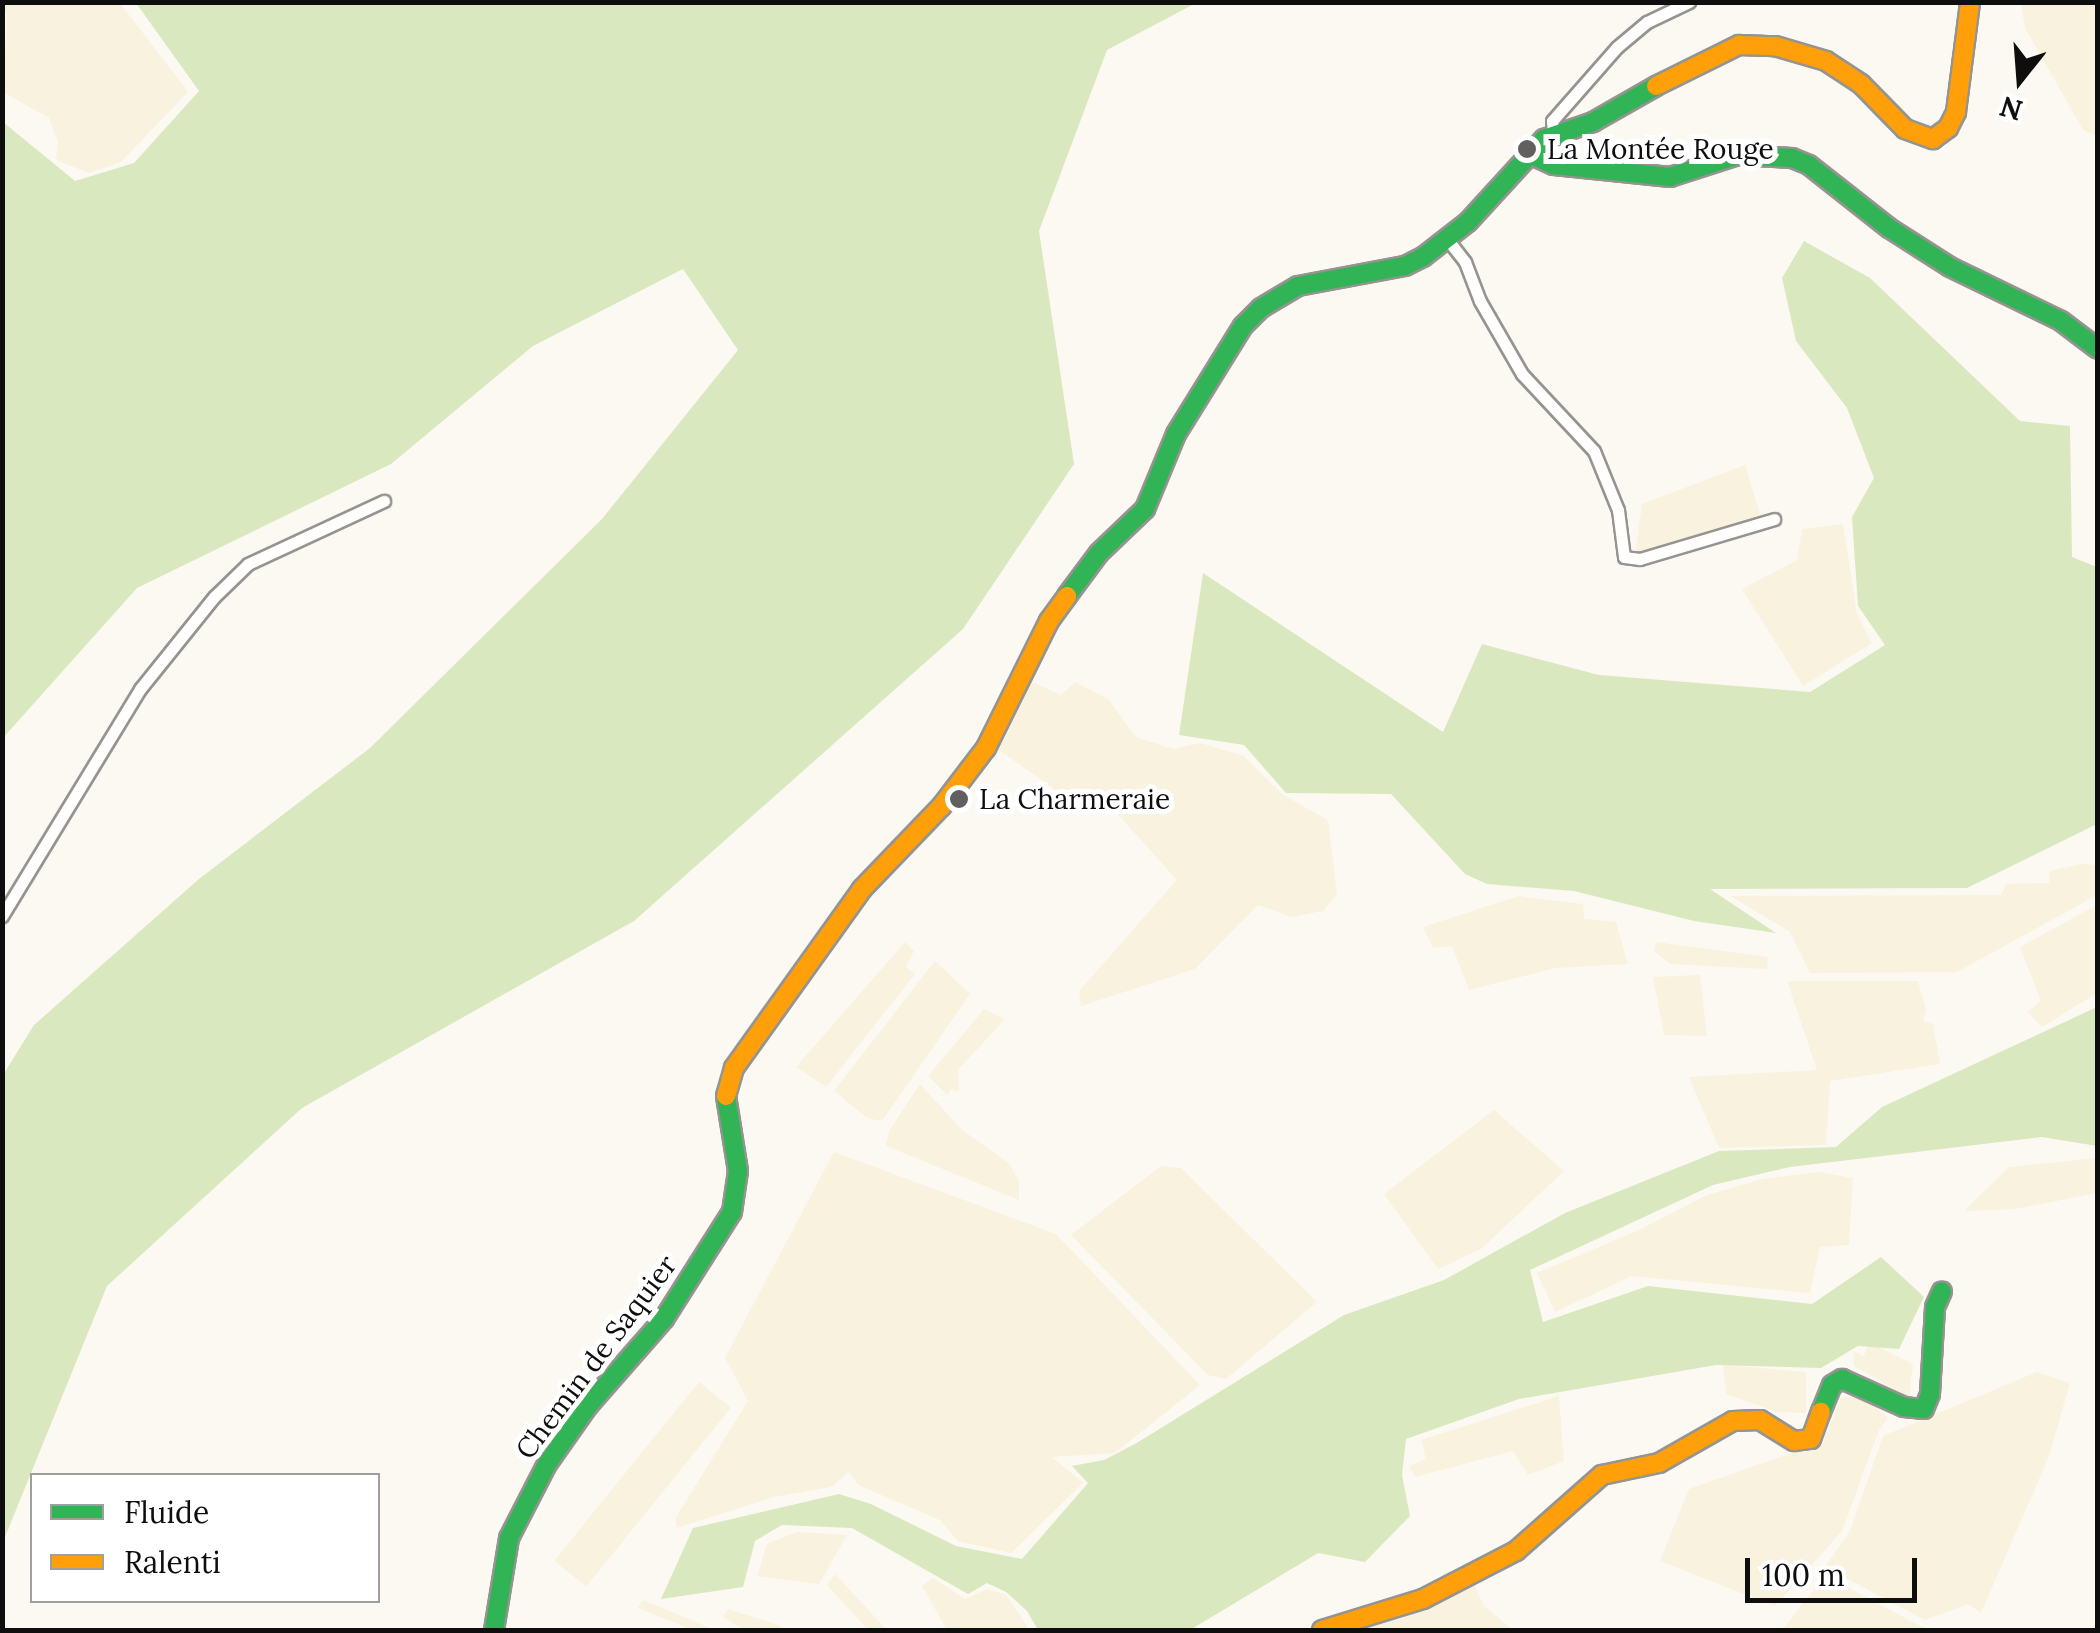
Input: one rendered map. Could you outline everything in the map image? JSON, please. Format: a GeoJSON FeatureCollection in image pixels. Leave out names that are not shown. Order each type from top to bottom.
{"type":"FeatureCollection","features":[{"type":"Feature","properties":{"kind":"street"},"geometry":{"type":"LineString","coordinates":[[1553,134],[1552,121],[1617,47],[1647,22],[1689,2]]}},
{"type":"Feature","properties":{"kind":"street","name":"Chemin de Saquier"},"geometry":{"type":"LineString","coordinates":[[494,1630],[510,1538],[546,1464],[587,1407],[664,1319],[732,1212],[738,1170],[726,1096],[742,1057],[796,987],[862,888],[941,807],[986,748],[1049,621],[1099,553],[1145,509],[1176,434],[1243,326],[1261,308],[1298,286],[1405,266],[1448,240],[1553,134],[1593,122],[1738,45],[1804,51],[1826,61],[1862,84],[1905,130],[1933,140],[1948,128],[1956,112],[1970,2]]}},
{"type":"Feature","properties":{"kind":"street"},"geometry":{"type":"LineString","coordinates":[[1530,154],[1554,165],[1670,177],[1738,155],[1792,158],[1809,165],[1889,228],[1950,268],[2061,321],[2098,349]]}},
{"type":"Feature","properties":{"kind":"street"},"geometry":{"type":"LineString","coordinates":[[1448,240],[1465,262],[1480,301],[1522,374],[1594,450],[1618,510],[1624,557],[1640,559],[1774,520]]}},
{"type":"Feature","properties":{"kind":"street"},"geometry":{"type":"LineString","coordinates":[[2,916],[140,689],[214,597],[248,564],[384,501]]}},
{"type":"Feature","properties":{"kind":"street"},"geometry":{"type":"LineString","coordinates":[[1322,1630],[1423,1599],[1516,1551],[1602,1475],[1659,1462],[1733,1421],[1760,1420],[1794,1441],[1810,1439],[1832,1384],[1842,1379],[1914,1411],[1924,1409],[1930,1394],[1935,1308],[1942,1291]]}},
{"type":"Feature","properties":{"kind":"shaded area"},"geometry":{"type":"Polygon","coordinates":[[[2,3],[120,3],[188,92],[121,162],[89,173],[56,160],[58,142],[49,118],[3,92],[7,15],[2,3]]]}},
{"type":"Feature","properties":{"kind":"shaded area"},"geometry":{"type":"Polygon","coordinates":[[[2021,3],[2097,3],[2097,136],[2083,130],[2025,28],[2021,3]]]}},
{"type":"Feature","properties":{"kind":"shaded area"},"geometry":{"type":"Polygon","coordinates":[[[1745,465],[1761,518],[1635,555],[1642,504],[1745,465]]]}},
{"type":"Feature","properties":{"kind":"shaded area"},"geometry":{"type":"Polygon","coordinates":[[[1843,524],[1857,614],[1872,643],[1803,686],[1742,589],[1797,560],[1802,529],[1843,524]]]}},
{"type":"Feature","properties":{"kind":"shaded area"},"geometry":{"type":"Polygon","coordinates":[[[1032,682],[1061,695],[1075,682],[1108,699],[1136,737],[1173,749],[1200,743],[1244,756],[1283,795],[1328,820],[1337,894],[1323,911],[1291,917],[1258,905],[1195,969],[1081,1006],[1079,991],[1177,880],[1104,799],[1075,804],[999,750],[1032,682]]]}},
{"type":"Feature","properties":{"kind":"shaded area"},"geometry":{"type":"Polygon","coordinates":[[[2097,865],[2097,895],[1957,972],[1810,973],[1789,931],[1730,896],[2001,895],[2006,884],[2049,883],[2050,871],[2097,865]]]}},
{"type":"Feature","properties":{"kind":"shaded area"},"geometry":{"type":"Polygon","coordinates":[[[1519,896],[1583,904],[1584,919],[1616,922],[1628,964],[1555,968],[1469,990],[1452,946],[1433,948],[1423,927],[1519,896]]]}},
{"type":"Feature","properties":{"kind":"shaded area"},"geometry":{"type":"Polygon","coordinates":[[[2097,905],[2097,993],[2042,1027],[2027,1012],[2041,1001],[2020,947],[2097,905]]]}},
{"type":"Feature","properties":{"kind":"shaded area"},"geometry":{"type":"Polygon","coordinates":[[[905,942],[914,951],[906,967],[915,974],[826,1087],[796,1067],[905,942]]]}},
{"type":"Feature","properties":{"kind":"shaded area"},"geometry":{"type":"Polygon","coordinates":[[[1656,942],[1768,957],[1767,969],[1670,964],[1654,951],[1656,942]]]}},
{"type":"Feature","properties":{"kind":"shaded area"},"geometry":{"type":"Polygon","coordinates":[[[935,961],[970,994],[882,1121],[867,1118],[834,1091],[935,961]]]}},
{"type":"Feature","properties":{"kind":"shaded area"},"geometry":{"type":"Polygon","coordinates":[[[1700,975],[1707,1036],[1664,1035],[1653,977],[1700,975]]]}},
{"type":"Feature","properties":{"kind":"shaded area"},"geometry":{"type":"Polygon","coordinates":[[[1787,981],[1918,981],[1926,1010],[1923,1021],[1933,1024],[1940,1064],[1830,1081],[1826,1145],[1719,1148],[1689,1077],[1817,1070],[1787,981]]]}},
{"type":"Feature","properties":{"kind":"shaded area"},"geometry":{"type":"Polygon","coordinates":[[[984,1009],[1005,1019],[958,1070],[959,1091],[952,1089],[947,1095],[928,1076],[984,1009]]]}},
{"type":"Feature","properties":{"kind":"shaded area"},"geometry":{"type":"Polygon","coordinates":[[[920,1084],[962,1130],[1009,1163],[1019,1182],[1019,1200],[886,1146],[889,1131],[920,1084]]]}},
{"type":"Feature","properties":{"kind":"shaded area"},"geometry":{"type":"Polygon","coordinates":[[[1494,1110],[1564,1171],[1481,1249],[1438,1269],[1384,1194],[1494,1110]]]}},
{"type":"Feature","properties":{"kind":"shaded area"},"geometry":{"type":"Polygon","coordinates":[[[834,1152],[1056,1234],[1200,1385],[1115,1453],[1052,1457],[1083,1483],[1011,1553],[958,1541],[940,1520],[858,1485],[849,1472],[831,1487],[774,1497],[676,1528],[676,1517],[748,1401],[725,1358],[834,1152]]]}},
{"type":"Feature","properties":{"kind":"shaded area"},"geometry":{"type":"Polygon","coordinates":[[[2097,1158],[2097,1193],[2015,1209],[1964,1211],[2009,1167],[2097,1158]]]}},
{"type":"Feature","properties":{"kind":"shaded area"},"geometry":{"type":"Polygon","coordinates":[[[1161,1166],[1181,1168],[1317,1302],[1226,1379],[1208,1375],[1071,1235],[1161,1166]]]}},
{"type":"Feature","properties":{"kind":"shaded area"},"geometry":{"type":"Polygon","coordinates":[[[1818,1172],[1853,1178],[1849,1245],[1820,1247],[1810,1293],[1632,1276],[1555,1312],[1537,1273],[1637,1231],[1707,1195],[1762,1179],[1818,1172]]]}},
{"type":"Feature","properties":{"kind":"shaded area"},"geometry":{"type":"Polygon","coordinates":[[[1868,1342],[1913,1364],[1909,1398],[1854,1366],[1853,1351],[1864,1356],[1868,1342]]]}},
{"type":"Feature","properties":{"kind":"shaded area"},"geometry":{"type":"Polygon","coordinates":[[[1723,1365],[1806,1372],[1806,1413],[1777,1412],[1726,1394],[1723,1365]]]}},
{"type":"Feature","properties":{"kind":"shaded area"},"geometry":{"type":"Polygon","coordinates":[[[2037,1372],[2070,1383],[2049,1456],[1981,1613],[1968,1604],[1925,1620],[1825,1567],[1850,1531],[1883,1436],[2037,1372]]]}},
{"type":"Feature","properties":{"kind":"shaded area"},"geometry":{"type":"Polygon","coordinates":[[[699,1382],[731,1408],[586,1587],[554,1561],[699,1382]]]}},
{"type":"Feature","properties":{"kind":"shaded area"},"geometry":{"type":"Polygon","coordinates":[[[1559,1396],[1564,1461],[1528,1475],[1513,1451],[1415,1477],[1409,1466],[1426,1459],[1421,1440],[1559,1396]]]}},
{"type":"Feature","properties":{"kind":"shaded area"},"geometry":{"type":"Polygon","coordinates":[[[1863,1396],[1888,1418],[1879,1430],[1842,1531],[1775,1606],[1660,1561],[1689,1489],[1823,1442],[1841,1398],[1863,1396]]]}},
{"type":"Feature","properties":{"kind":"shaded area"},"geometry":{"type":"Polygon","coordinates":[[[797,1532],[847,1535],[819,1584],[757,1576],[767,1544],[797,1532]]]}},
{"type":"Feature","properties":{"kind":"shaded area"},"geometry":{"type":"Polygon","coordinates":[[[1821,1573],[1924,1628],[1782,1630],[1815,1588],[1821,1573]]]}},
{"type":"Feature","properties":{"kind":"shaded area"},"geometry":{"type":"Polygon","coordinates":[[[835,1574],[887,1630],[868,1630],[827,1585],[835,1574]]]}},
{"type":"Feature","properties":{"kind":"shaded area"},"geometry":{"type":"Polygon","coordinates":[[[933,1578],[965,1599],[987,1589],[1006,1595],[1030,1630],[947,1630],[922,1586],[933,1578]]]}},
{"type":"Feature","properties":{"kind":"shaded area"},"geometry":{"type":"Polygon","coordinates":[[[1473,1582],[1484,1606],[1513,1630],[1357,1630],[1400,1619],[1473,1582]]]}},
{"type":"Feature","properties":{"kind":"shaded area"},"geometry":{"type":"Polygon","coordinates":[[[643,1600],[714,1630],[692,1630],[638,1608],[643,1600]]]}},
{"type":"Feature","properties":{"kind":"shaded area"},"geometry":{"type":"Polygon","coordinates":[[[728,1609],[786,1630],[744,1630],[723,1617],[728,1609]]]}},
{"type":"Feature","properties":{"kind":"green space"},"geometry":{"type":"Polygon","coordinates":[[[136,3],[1196,3],[1107,50],[1039,231],[1074,464],[963,629],[634,921],[302,1108],[107,1286],[3,1542],[3,1075],[34,1025],[199,879],[370,748],[602,519],[738,350],[683,269],[533,346],[391,464],[137,588],[3,738],[3,122],[75,181],[134,163],[199,91],[136,3]]]}},
{"type":"Feature","properties":{"kind":"green space"},"geometry":{"type":"Polygon","coordinates":[[[1804,241],[1870,278],[2020,421],[2070,426],[2072,557],[2097,567],[2097,824],[1967,888],[1710,889],[1776,933],[1694,921],[1574,891],[1487,884],[1465,874],[1391,794],[1286,793],[1244,745],[1179,735],[1203,573],[1443,732],[1482,644],[1599,675],[1810,692],[1885,645],[1858,606],[1852,517],[1874,478],[1847,408],[1796,341],[1782,278],[1804,241]]]}},
{"type":"Feature","properties":{"kind":"green space"},"geometry":{"type":"Polygon","coordinates":[[[2097,1007],[2097,1146],[2042,1137],[1790,1167],[1713,1185],[1530,1270],[1543,1322],[1648,1286],[1812,1304],[1881,1257],[1924,1297],[1899,1349],[1858,1346],[1821,1368],[1716,1365],[1519,1399],[1406,1439],[1402,1475],[1410,1516],[1365,1562],[1318,1553],[1190,1630],[1038,1630],[1027,1611],[1006,1592],[987,1583],[968,1594],[852,1528],[782,1525],[755,1541],[743,1587],[661,1599],[693,1528],[839,1494],[871,1504],[956,1546],[1022,1559],[1088,1483],[1072,1466],[1104,1460],[1135,1444],[1344,1315],[1444,1280],[1565,1213],[1719,1151],[1836,1147],[1882,1107],[2097,1007]]]}},
{"type":"Feature","properties":{"kind":"traffic: fast"},"geometry":{"type":"LineString","coordinates":[[1067,596],[1099,553],[1145,509],[1176,434],[1243,326],[1261,308],[1298,286],[1405,266],[1423,257],[1468,222],[1544,139],[1593,122],[1656,86]]}},
{"type":"Feature","properties":{"kind":"traffic: fast"},"geometry":{"type":"LineString","coordinates":[[1530,154],[1554,165],[1670,177],[1738,155],[1792,158],[1809,165],[1889,228],[1950,267],[2061,321],[2098,349]]}},
{"type":"Feature","properties":{"kind":"traffic: fast"},"geometry":{"type":"LineString","coordinates":[[494,1630],[509,1538],[547,1464],[587,1407],[664,1319],[732,1212],[738,1171],[726,1096]]}},
{"type":"Feature","properties":{"kind":"traffic: fast"},"geometry":{"type":"LineString","coordinates":[[1821,1412],[1832,1385],[1842,1379],[1904,1407],[1924,1409],[1930,1394],[1935,1307],[1942,1291]]}},
{"type":"Feature","properties":{"kind":"traffic: slow"},"geometry":{"type":"LineString","coordinates":[[1656,86],[1739,45],[1775,46],[1826,61],[1861,84],[1905,129],[1933,139],[1948,128],[1956,112],[1970,2]]}},
{"type":"Feature","properties":{"kind":"traffic: slow"},"geometry":{"type":"LineString","coordinates":[[726,1096],[734,1068],[862,889],[941,807],[986,748],[1049,621],[1067,596]]}},
{"type":"Feature","properties":{"kind":"traffic: slow"},"geometry":{"type":"LineString","coordinates":[[1322,1630],[1423,1599],[1516,1551],[1602,1475],[1659,1463],[1733,1421],[1760,1420],[1794,1441],[1811,1439],[1821,1412]]}},
{"type":"Feature","properties":{"kind":"place","name":"La Montée Rouge"},"geometry":{"type":"Point","coordinates":[1527,149]}},
{"type":"Feature","properties":{"kind":"place","name":"La Charmeraie"},"geometry":{"type":"Point","coordinates":[959,799]}}]}
